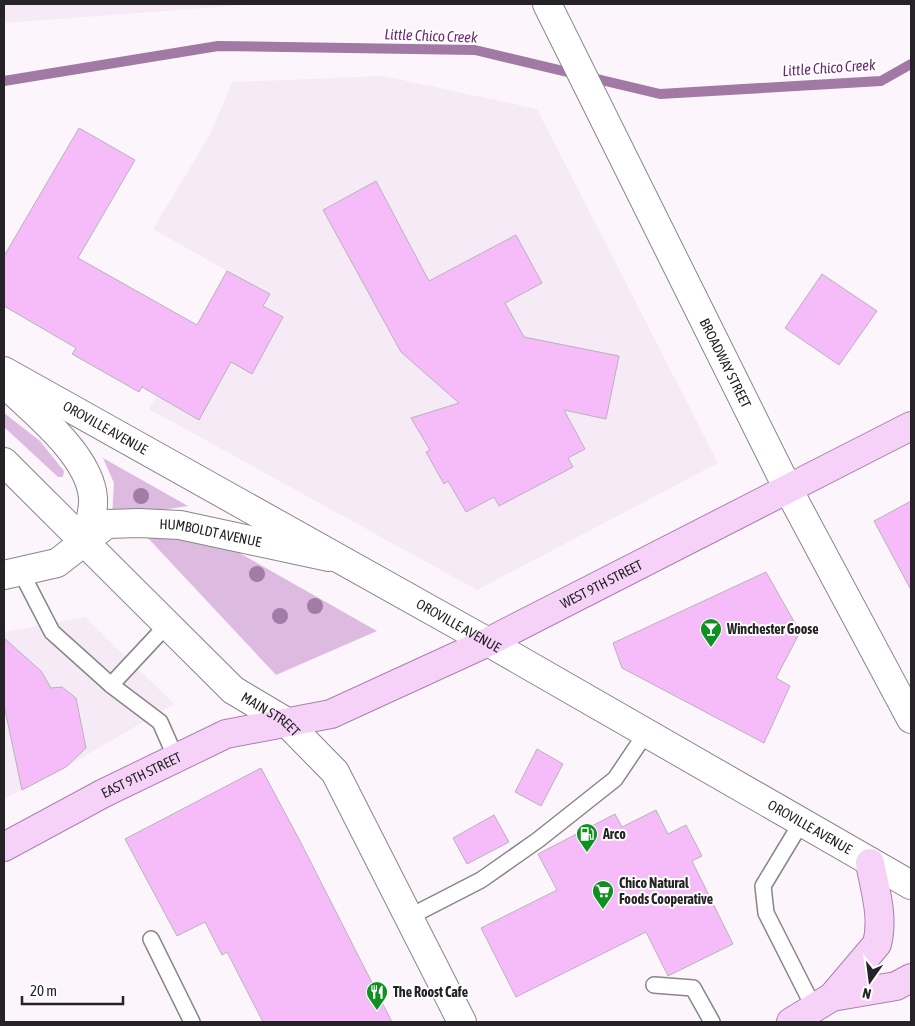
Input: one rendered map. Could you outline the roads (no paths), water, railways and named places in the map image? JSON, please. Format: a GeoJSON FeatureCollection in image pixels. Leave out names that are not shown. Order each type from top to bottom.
{"type":"FeatureCollection","features":[{"type":"Feature","properties":{"kind":"main road","name":"BROADWAY STREET"},"geometry":{"type":"LineString","coordinates":[[547,4],[788,489],[911,719]]}},
{"type":"Feature","properties":{"kind":"main road","name":"OROVILLE AVENUE"},"geometry":{"type":"LineString","coordinates":[[4,371],[488,642],[911,886]]}},
{"type":"Feature","properties":{"kind":"main road"},"geometry":{"type":"LineString","coordinates":[[4,383],[63,441],[88,478],[93,503],[84,543]]}},
{"type":"Feature","properties":{"kind":"main road","name":"WEST 9TH STREET"},"geometry":{"type":"LineString","coordinates":[[285,721],[331,714],[488,642],[911,426]]}},
{"type":"Feature","properties":{"kind":"main road","name":"MAIN STREET"},"geometry":{"type":"LineString","coordinates":[[4,462],[233,690],[285,721],[335,772],[462,1022]]}},
{"type":"Feature","properties":{"kind":"main road","name":"HUMBOLDT AVENUE"},"geometry":{"type":"LineString","coordinates":[[12,574],[57,563],[107,524],[165,524],[244,538],[343,560]]}},
{"type":"Feature","properties":{"kind":"main road","name":"EAST 9TH STREET"},"geometry":{"type":"LineString","coordinates":[[4,847],[104,793],[226,734],[285,721]]}},
{"type":"Feature","properties":{"kind":"main road"},"geometry":{"type":"LineString","coordinates":[[823,1003],[877,944],[880,933],[880,910],[870,863]]}},
{"type":"Feature","properties":{"kind":"main road"},"geometry":{"type":"LineString","coordinates":[[790,1022],[823,1003],[896,986],[911,978]]}},
{"type":"Feature","properties":{"kind":"lane"},"geometry":{"type":"LineString","coordinates":[[12,574],[52,632],[111,685],[160,722],[176,758]]}},
{"type":"Feature","properties":{"kind":"lane"},"geometry":{"type":"LineString","coordinates":[[111,685],[167,626]]}},
{"type":"Feature","properties":{"kind":"lane"},"geometry":{"type":"LineString","coordinates":[[409,917],[481,880],[538,840],[615,779],[646,733]]}},
{"type":"Feature","properties":{"kind":"lane"},"geometry":{"type":"LineString","coordinates":[[801,823],[763,886],[766,913],[823,1003]]}},
{"type":"Feature","properties":{"kind":"lane"},"geometry":{"type":"LineString","coordinates":[[151,939],[192,1022]]}},
{"type":"Feature","properties":{"kind":"lane"},"geometry":{"type":"LineString","coordinates":[[654,985],[693,988],[712,1022]]}},
{"type":"Feature","properties":{"kind":"waterway","name":"Little Chico Creek"},"geometry":{"type":"LineString","coordinates":[[4,81],[218,46],[475,50],[660,94],[881,81],[911,64]]}},
{"type":"Feature","properties":{"kind":"place","name":"Winchester Goose"},"geometry":{"type":"Point","coordinates":[711,648]}},
{"type":"Feature","properties":{"kind":"place","name":"Arco"},"geometry":{"type":"Point","coordinates":[587,853]}},
{"type":"Feature","properties":{"kind":"place","name":"Chico Natural Foods Cooperative"},"geometry":{"type":"Point","coordinates":[603,910]}},
{"type":"Feature","properties":{"kind":"place","name":"The Roost Cafe"},"geometry":{"type":"Point","coordinates":[377,1011]}}]}
